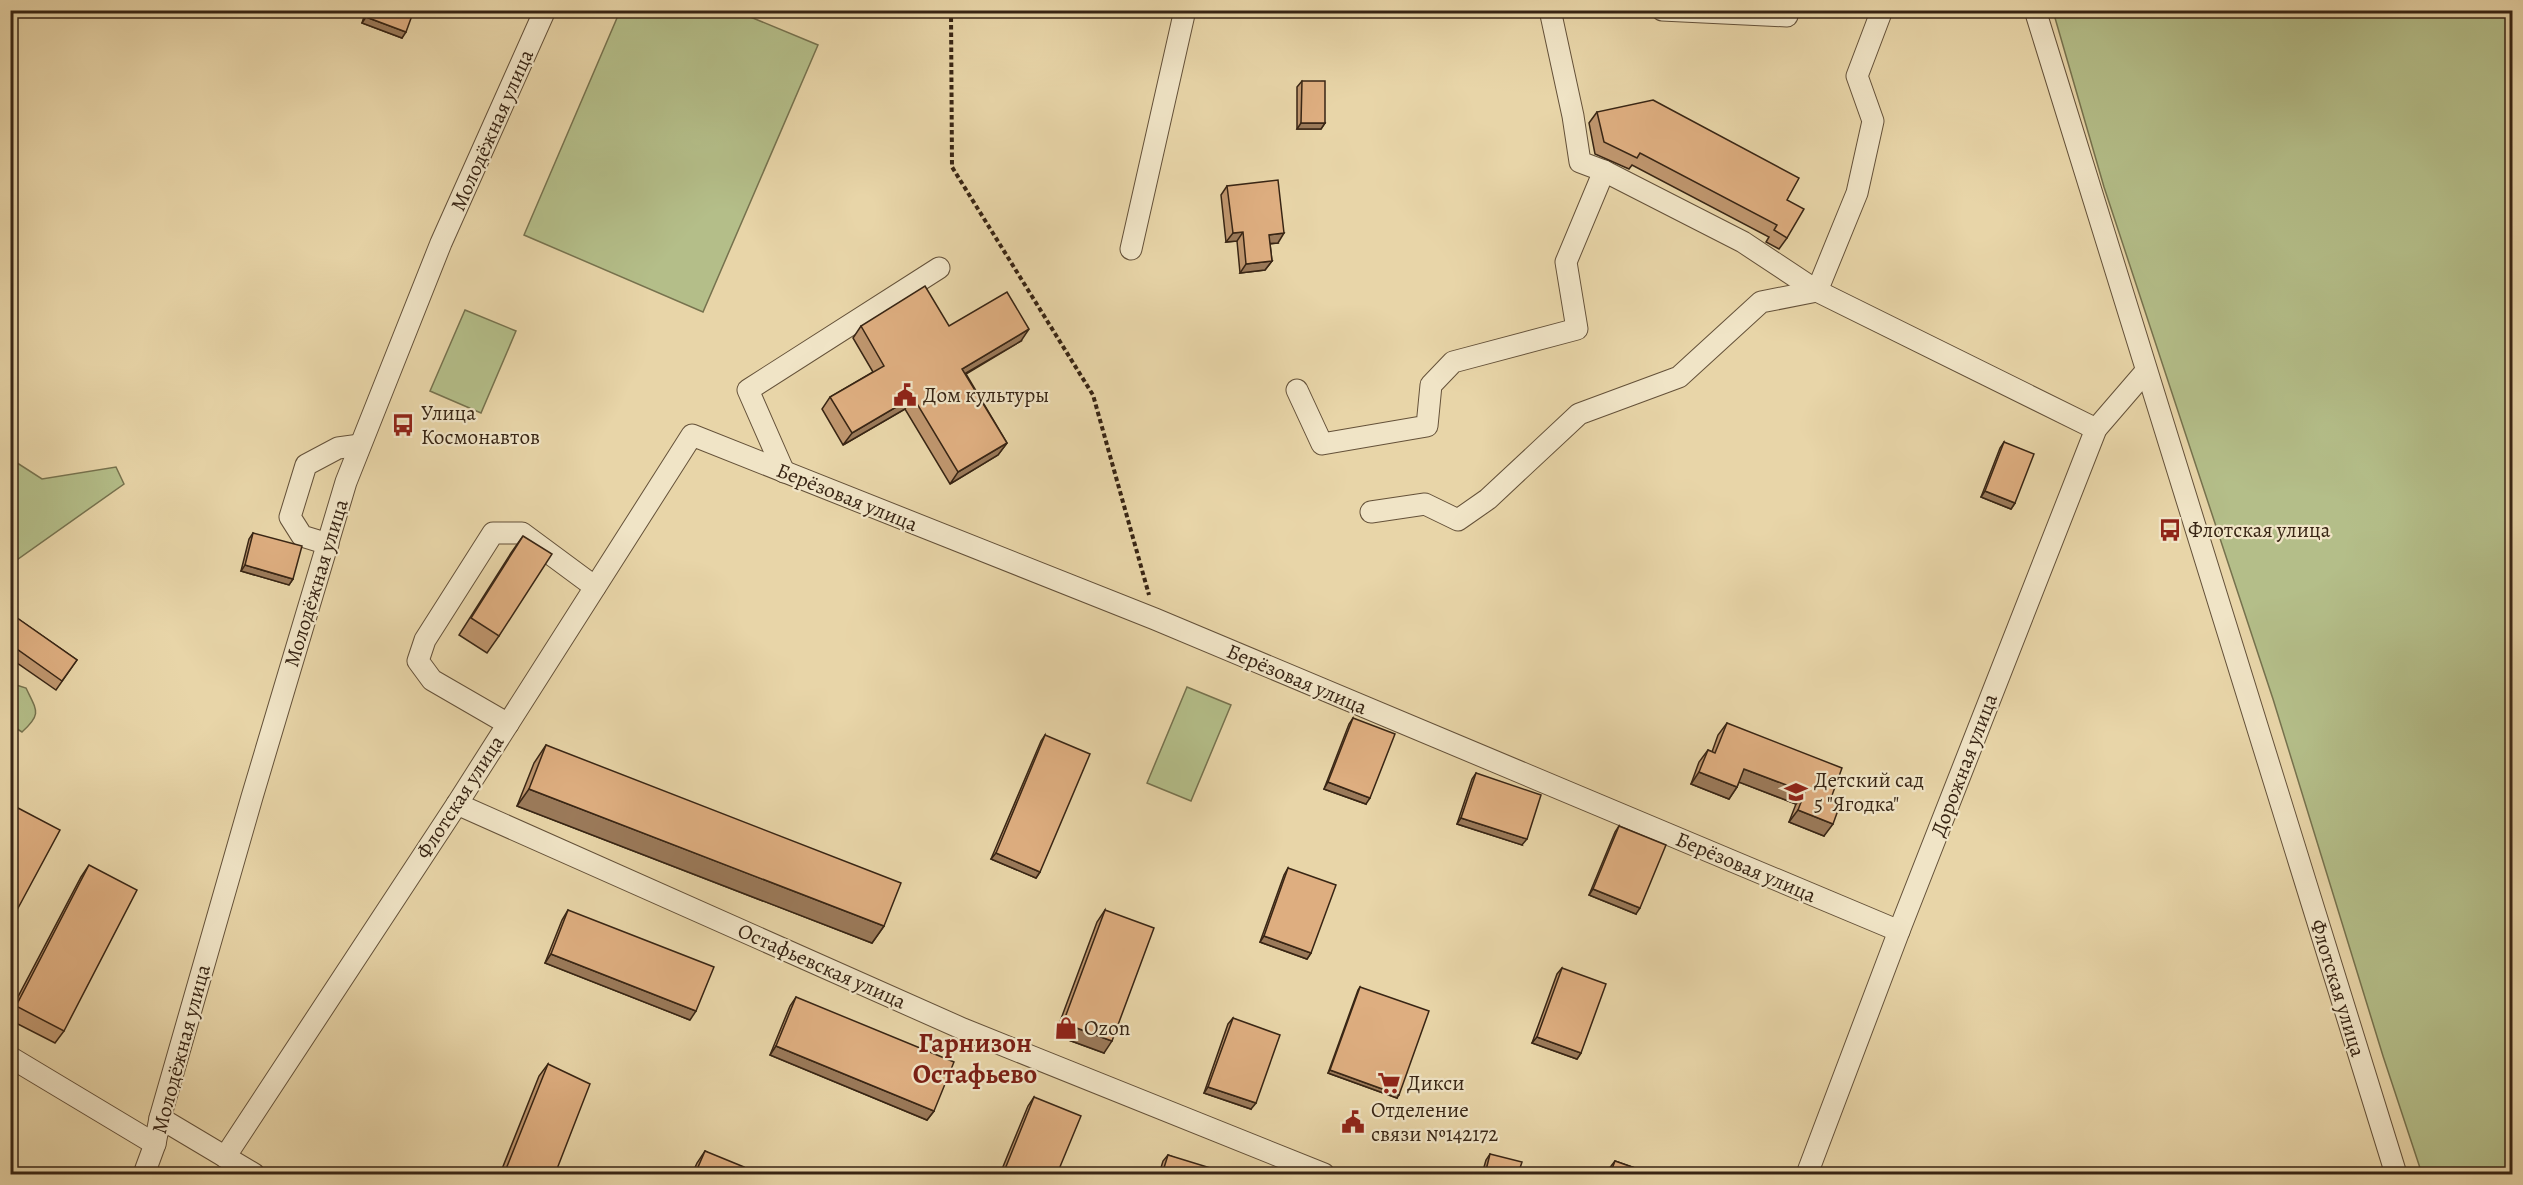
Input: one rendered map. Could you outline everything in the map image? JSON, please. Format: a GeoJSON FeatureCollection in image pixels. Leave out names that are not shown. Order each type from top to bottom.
{"type":"FeatureCollection","features":[{"type":"Feature","properties":{"kind":"street","name":"Молодёжная улица"},"geometry":{"type":"LineString","coordinates":[[144,1174],[155,1144],[160,1118],[328,543],[360,445],[441,243],[545,10]]}},
{"type":"Feature","properties":{"kind":"street"},"geometry":{"type":"LineString","coordinates":[[1131,249],[1185,10]]}},
{"type":"Feature","properties":{"kind":"street"},"geometry":{"type":"LineString","coordinates":[[1550,10],[1573,116],[1580,162],[1604,171],[1743,242],[1817,291],[2096,429]]}},
{"type":"Feature","properties":{"kind":"street"},"geometry":{"type":"LineString","coordinates":[[1662,10],[1787,16]]}},
{"type":"Feature","properties":{"kind":"street"},"geometry":{"type":"LineString","coordinates":[[1817,291],[1857,193],[1874,121],[1857,76],[1881,10]]}},
{"type":"Feature","properties":{"kind":"street","name":"Флотская улица"},"geometry":{"type":"LineString","coordinates":[[2035,10],[2396,1174]]}},
{"type":"Feature","properties":{"kind":"street"},"geometry":{"type":"LineString","coordinates":[[1297,390],[1322,444],[1427,426],[1431,385],[1453,362],[1578,329],[1566,262],[1604,171]]}},
{"type":"Feature","properties":{"kind":"street"},"geometry":{"type":"LineString","coordinates":[[784,472],[748,390],[939,268]]}},
{"type":"Feature","properties":{"kind":"street"},"geometry":{"type":"LineString","coordinates":[[1371,512],[1425,504],[1458,520],[1488,499],[1579,414],[1679,377],[1761,302],[1817,291]]}},
{"type":"Feature","properties":{"kind":"street","name":"Дорожная улица"},"geometry":{"type":"LineString","coordinates":[[1807,1174],[1899,931],[2096,429],[2146,370]]}},
{"type":"Feature","properties":{"kind":"street","name":"Берёзовая улица"},"geometry":{"type":"LineString","coordinates":[[692,435],[1155,619],[1899,931]]}},
{"type":"Feature","properties":{"kind":"street","name":"Флотская улица"},"geometry":{"type":"LineString","coordinates":[[225,1157],[508,724],[692,435]]}},
{"type":"Feature","properties":{"kind":"street"},"geometry":{"type":"LineString","coordinates":[[328,543],[302,536],[290,516],[306,465],[338,448],[360,445]]}},
{"type":"Feature","properties":{"kind":"street"},"geometry":{"type":"LineString","coordinates":[[508,724],[432,680],[418,661],[425,640],[493,533],[522,533],[595,587]]}},
{"type":"Feature","properties":{"kind":"street","name":"Остафьевская улица"},"geometry":{"type":"LineString","coordinates":[[456,804],[963,1029],[1324,1174]]}},
{"type":"Feature","properties":{"kind":"street"},"geometry":{"type":"LineString","coordinates":[[10,1058],[155,1144]]}},
{"type":"Feature","properties":{"kind":"street"},"geometry":{"type":"LineString","coordinates":[[160,1118],[254,1174]]}},
{"type":"Feature","properties":{"kind":"path"},"geometry":{"type":"LineString","coordinates":[[951,10],[952,167],[1093,395],[1155,619]]}},
{"type":"Feature","properties":{"kind":"green space"},"geometry":{"type":"Polygon","coordinates":[[[620,11],[736,11],[818,45],[703,312],[524,235],[620,11]]]}},
{"type":"Feature","properties":{"kind":"green space"},"geometry":{"type":"Polygon","coordinates":[[[2053,11],[2512,11],[2512,1174],[2422,1174],[2383,1056],[2273,699],[2104,187],[2053,11]]]}},
{"type":"Feature","properties":{"kind":"green space"},"geometry":{"type":"Polygon","coordinates":[[[465,310],[516,331],[481,413],[430,391],[465,310]]]}},
{"type":"Feature","properties":{"kind":"green space"},"geometry":{"type":"Polygon","coordinates":[[[11,459],[42,479],[116,467],[124,484],[11,564],[11,459]]]}},
{"type":"Feature","properties":{"kind":"green space"},"geometry":{"type":"Polygon","coordinates":[[[10,683],[26,688],[35,707],[33,721],[22,732],[11,725],[10,683]]]}},
{"type":"Feature","properties":{"kind":"green space"},"geometry":{"type":"Polygon","coordinates":[[[1187,687],[1231,705],[1191,801],[1147,783],[1187,687]]]}},
{"type":"Feature","properties":{"kind":"building"},"geometry":{"type":"Polygon","coordinates":[[[369,10],[414,10],[406,32],[366,17],[369,10]]]}},
{"type":"Feature","properties":{"kind":"building"},"geometry":{"type":"Polygon","coordinates":[[[1302,81],[1325,81],[1325,123],[1301,123],[1302,81]]]}},
{"type":"Feature","properties":{"kind":"building"},"geometry":{"type":"Polygon","coordinates":[[[1653,100],[1799,178],[1787,200],[1804,209],[1787,238],[1774,230],[1777,225],[1640,153],[1637,158],[1604,142],[1597,112],[1653,100]]]}},
{"type":"Feature","properties":{"kind":"building"},"geometry":{"type":"Polygon","coordinates":[[[1278,180],[1284,233],[1269,235],[1272,261],[1246,264],[1243,232],[1233,233],[1227,186],[1278,180]]]}},
{"type":"Feature","properties":{"kind":"building","name":"Дом культуры"},"geometry":{"type":"Polygon","coordinates":[[[925,286],[949,326],[1007,292],[1029,329],[962,369],[1007,443],[958,472],[913,397],[852,433],[830,397],[884,366],[861,326],[925,286]]]}},
{"type":"Feature","properties":{"kind":"building"},"geometry":{"type":"Polygon","coordinates":[[[2004,442],[2034,454],[2015,503],[1985,491],[2004,442]]]}},
{"type":"Feature","properties":{"kind":"building"},"geometry":{"type":"Polygon","coordinates":[[[253,533],[302,546],[293,579],[245,565],[253,533]]]}},
{"type":"Feature","properties":{"kind":"building"},"geometry":{"type":"Polygon","coordinates":[[[523,536],[552,554],[499,636],[471,618],[523,536]]]}},
{"type":"Feature","properties":{"kind":"building"},"geometry":{"type":"Polygon","coordinates":[[[10,613],[77,660],[62,681],[10,644],[10,613]]]}},
{"type":"Feature","properties":{"kind":"building"},"geometry":{"type":"Polygon","coordinates":[[[1353,718],[1395,734],[1370,798],[1328,782],[1353,718]]]}},
{"type":"Feature","properties":{"kind":"building","name":"Детский сад 5 \"Ягодка\""},"geometry":{"type":"Polygon","coordinates":[[[1727,723],[1842,768],[1831,798],[1841,802],[1833,824],[1798,810],[1805,792],[1744,769],[1737,787],[1699,772],[1708,750],[1715,753],[1727,723]]]}},
{"type":"Feature","properties":{"kind":"building"},"geometry":{"type":"Polygon","coordinates":[[[1045,735],[1090,754],[1040,872],[996,853],[1045,735]]]}},
{"type":"Feature","properties":{"kind":"building"},"geometry":{"type":"Polygon","coordinates":[[[546,745],[901,883],[884,926],[529,789],[546,745]]]}},
{"type":"Feature","properties":{"kind":"building"},"geometry":{"type":"Polygon","coordinates":[[[1476,773],[1541,795],[1527,839],[1461,818],[1476,773]]]}},
{"type":"Feature","properties":{"kind":"building"},"geometry":{"type":"Polygon","coordinates":[[[18,808],[60,830],[10,923],[10,822],[18,808]]]}},
{"type":"Feature","properties":{"kind":"building"},"geometry":{"type":"Polygon","coordinates":[[[1619,826],[1666,845],[1640,908],[1593,889],[1619,826]]]}},
{"type":"Feature","properties":{"kind":"building"},"geometry":{"type":"Polygon","coordinates":[[[89,865],[137,890],[64,1031],[16,1006],[89,865]]]}},
{"type":"Feature","properties":{"kind":"building"},"geometry":{"type":"Polygon","coordinates":[[[1288,868],[1336,885],[1311,953],[1264,936],[1288,868]]]}},
{"type":"Feature","properties":{"kind":"building"},"geometry":{"type":"Polygon","coordinates":[[[568,910],[714,967],[696,1011],[551,954],[568,910]]]}},
{"type":"Feature","properties":{"kind":"building"},"geometry":{"type":"Polygon","coordinates":[[[1105,910],[1154,928],[1112,1041],[1063,1023],[1105,910]]]}},
{"type":"Feature","properties":{"kind":"building"},"geometry":{"type":"Polygon","coordinates":[[[1562,968],[1606,984],[1581,1053],[1537,1037],[1562,968]]]}},
{"type":"Feature","properties":{"kind":"building"},"geometry":{"type":"Polygon","coordinates":[[[1360,987],[1429,1011],[1399,1095],[1330,1070],[1360,987]]]}},
{"type":"Feature","properties":{"kind":"building"},"geometry":{"type":"Polygon","coordinates":[[[796,997],[954,1062],[934,1111],[776,1046],[796,997]]]}},
{"type":"Feature","properties":{"kind":"building"},"geometry":{"type":"Polygon","coordinates":[[[1233,1018],[1280,1035],[1256,1103],[1208,1087],[1233,1018]]]}},
{"type":"Feature","properties":{"kind":"building"},"geometry":{"type":"Polygon","coordinates":[[[548,1064],[590,1084],[555,1174],[504,1174],[548,1064]]]}},
{"type":"Feature","properties":{"kind":"building"},"geometry":{"type":"Polygon","coordinates":[[[1034,1097],[1081,1116],[1057,1174],[1003,1174],[1034,1097]]]}},
{"type":"Feature","properties":{"kind":"building"},"geometry":{"type":"Polygon","coordinates":[[[705,1151],[744,1167],[741,1174],[695,1174],[705,1151]]]}},
{"type":"Feature","properties":{"kind":"building"},"geometry":{"type":"Polygon","coordinates":[[[1490,1154],[1522,1162],[1518,1174],[1485,1174],[1490,1154]]]}},
{"type":"Feature","properties":{"kind":"building"},"geometry":{"type":"Polygon","coordinates":[[[1168,1155],[1217,1170],[1216,1174],[1162,1174],[1168,1155]]]}},
{"type":"Feature","properties":{"kind":"building"},"geometry":{"type":"Polygon","coordinates":[[[1615,1161],[1652,1174],[1610,1174],[1615,1161]]]}},
{"type":"Feature","properties":{"kind":"place","name":"Дом культуры"},"geometry":{"type":"Point","coordinates":[905,395]}},
{"type":"Feature","properties":{"kind":"place","name":"Улица Космонавтов"},"geometry":{"type":"Point","coordinates":[403,425]}},
{"type":"Feature","properties":{"kind":"place","name":"Флотская улица"},"geometry":{"type":"Point","coordinates":[2170,530]}},
{"type":"Feature","properties":{"kind":"place","name":"Детский сад 5 \"Ягодка\""},"geometry":{"type":"Point","coordinates":[1796,792]}},
{"type":"Feature","properties":{"kind":"place","name":"Ozon"},"geometry":{"type":"Point","coordinates":[1066,1028]}},
{"type":"Feature","properties":{"kind":"place","name":"Дикси"},"geometry":{"type":"Point","coordinates":[1389,1083]}},
{"type":"Feature","properties":{"kind":"place","name":"Отделение связи №142172"},"geometry":{"type":"Point","coordinates":[1353,1122]}},
{"type":"Feature","properties":{"kind":"district","name":"Гарнизон Остафьево"},"geometry":{"type":"Point","coordinates":[975,1058]}}]}
